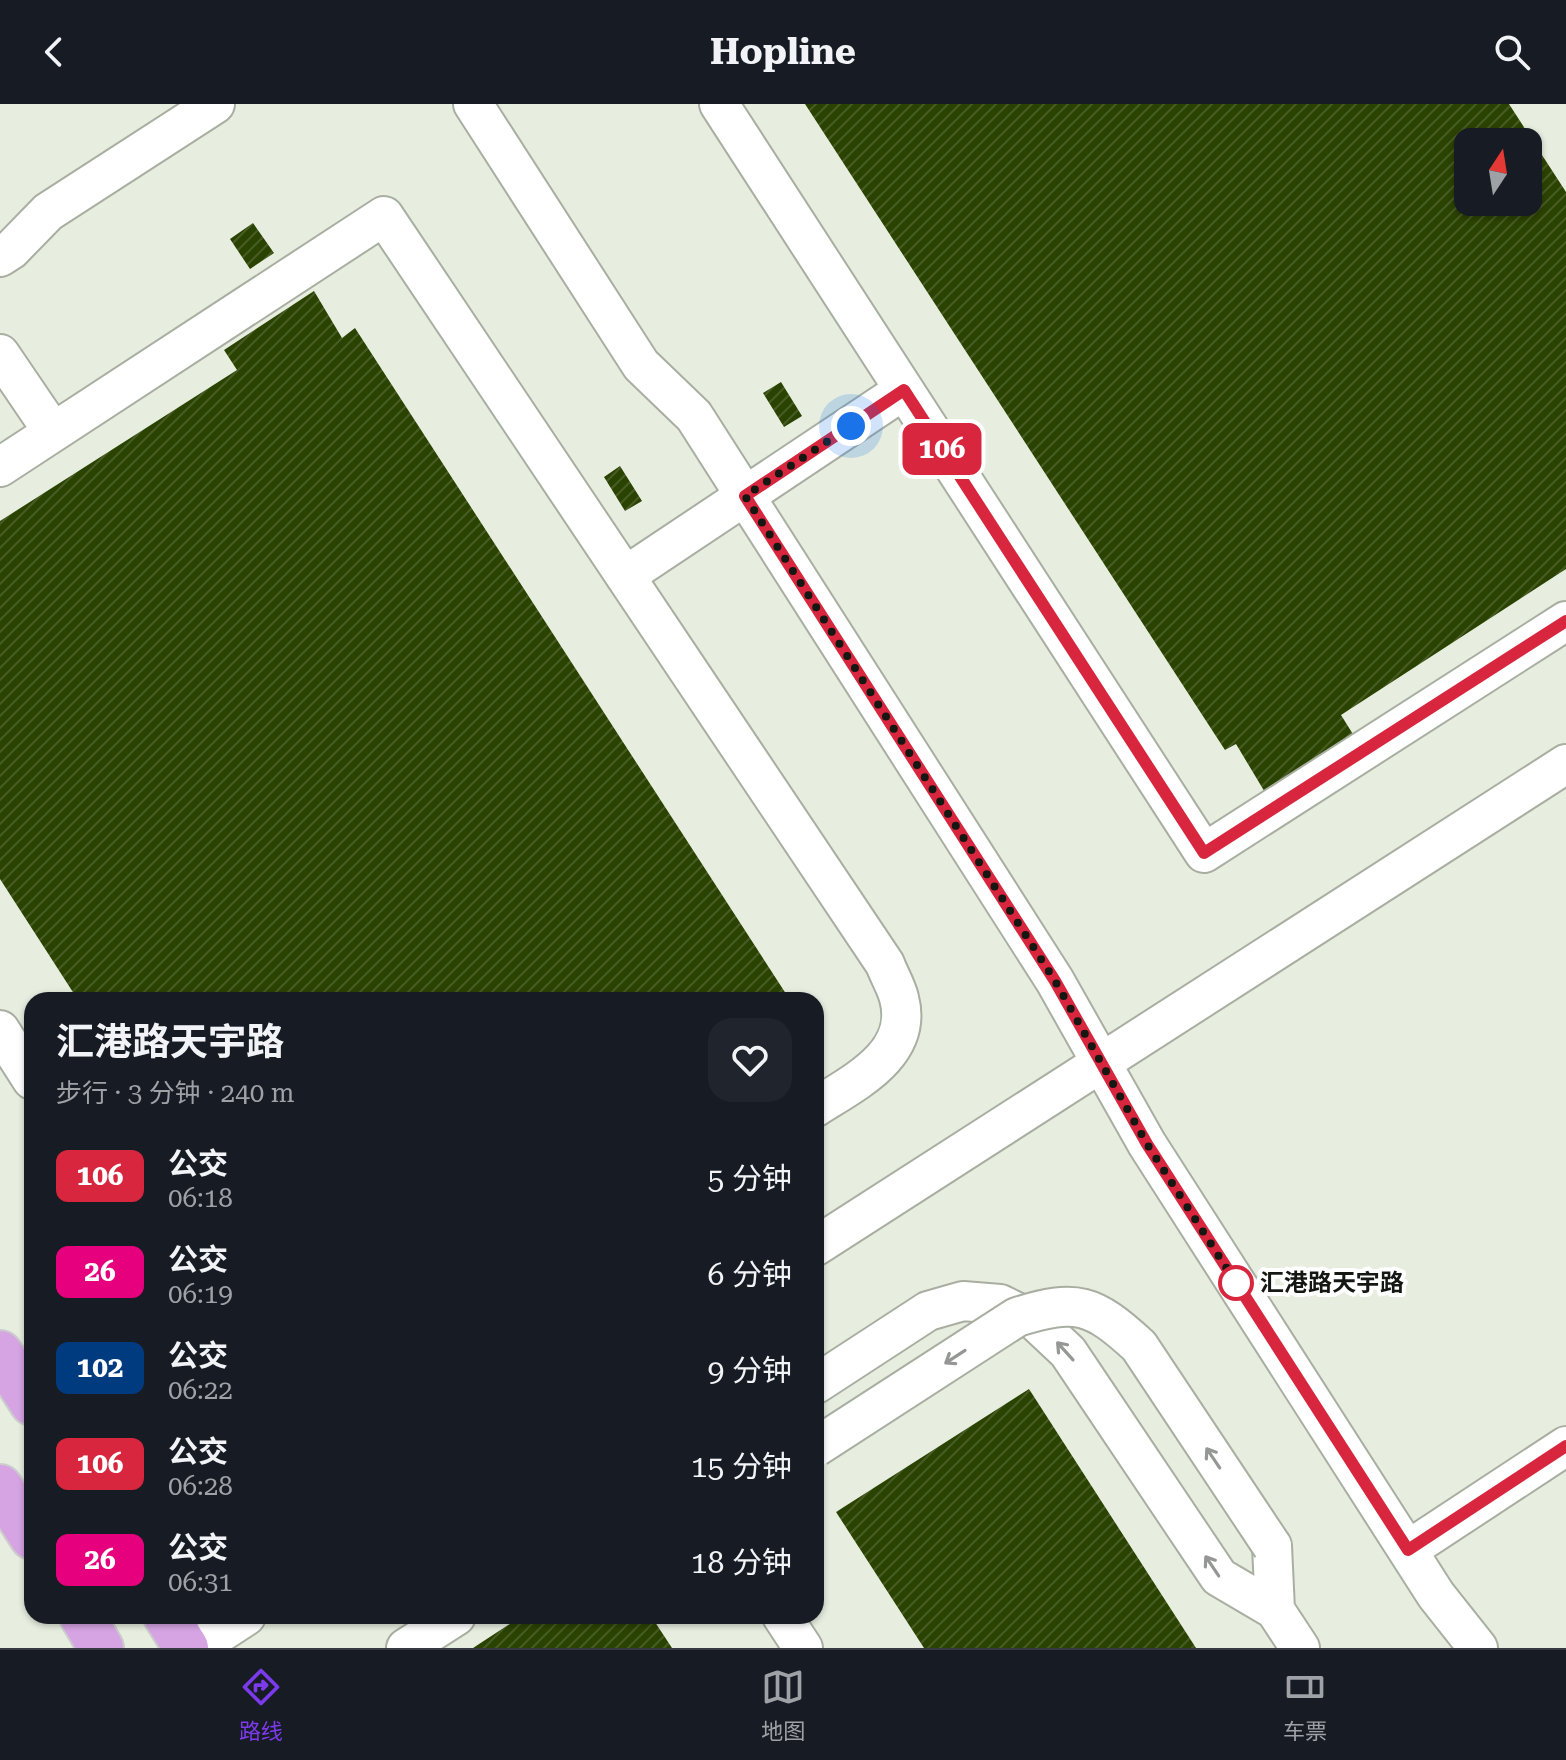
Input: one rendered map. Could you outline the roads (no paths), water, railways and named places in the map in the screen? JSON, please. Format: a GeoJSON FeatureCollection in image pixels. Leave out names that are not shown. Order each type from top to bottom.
{"type":"FeatureCollection","features":[{"type":"Feature","properties":{"kind":"main road"},"geometry":{"type":"LineString","coordinates":[[0,1353],[24,1390]]}},
{"type":"Feature","properties":{"kind":"main road"},"geometry":{"type":"LineString","coordinates":[[0,1487],[24,1524]]}},
{"type":"Feature","properties":{"kind":"main road"},"geometry":{"type":"LineString","coordinates":[[87,1624],[101,1648]]}},
{"type":"Feature","properties":{"kind":"main road"},"geometry":{"type":"LineString","coordinates":[[171,1624],[186,1648]]}},
{"type":"Feature","properties":{"kind":"street"},"geometry":{"type":"LineString","coordinates":[[0,257],[11,250],[48,212],[215,104]]}},
{"type":"Feature","properties":{"kind":"street"},"geometry":{"type":"LineString","coordinates":[[473,104],[641,365],[694,416],[1055,981],[1147,1144],[1436,1595],[1478,1648]]}},
{"type":"Feature","properties":{"kind":"street"},"geometry":{"type":"LineString","coordinates":[[719,104],[1204,853],[1566,621]]}},
{"type":"Feature","properties":{"kind":"street"},"geometry":{"type":"LineString","coordinates":[[0,467],[384,216],[885,964],[900,998],[902,1022],[897,1039],[877,1067],[824,1102]]}},
{"type":"Feature","properties":{"kind":"street"},"geometry":{"type":"LineString","coordinates":[[0,354],[53,432]]}},
{"type":"Feature","properties":{"kind":"street"},"geometry":{"type":"LineString","coordinates":[[625,576],[904,390]]}},
{"type":"Feature","properties":{"kind":"street"},"geometry":{"type":"LineString","coordinates":[[824,1241],[1566,764]]}},
{"type":"Feature","properties":{"kind":"street"},"geometry":{"type":"LineString","coordinates":[[0,1030],[24,1068]]}},
{"type":"Feature","properties":{"kind":"street"},"geometry":{"type":"LineString","coordinates":[[824,1379],[928,1311],[963,1301],[1000,1304],[1035,1321],[1068,1352],[1219,1577],[1275,1610],[1300,1648]]}},
{"type":"Feature","properties":{"kind":"street"},"geometry":{"type":"LineString","coordinates":[[824,1442],[1017,1317],[1052,1306],[1076,1306],[1109,1319],[1139,1346],[1272,1546],[1275,1610]]}},
{"type":"Feature","properties":{"kind":"street"},"geometry":{"type":"LineString","coordinates":[[1408,1550],[1566,1446]]}},
{"type":"Feature","properties":{"kind":"street"},"geometry":{"type":"LineString","coordinates":[[197,1648],[234,1624]]}},
{"type":"Feature","properties":{"kind":"street"},"geometry":{"type":"LineString","coordinates":[[406,1648],[444,1624]]}},
{"type":"Feature","properties":{"kind":"street"},"geometry":{"type":"LineString","coordinates":[[787,1624],[803,1648]]}},
{"type":"Feature","properties":{"kind":"place","name":"汇港路天宇路"},"geometry":{"type":"Point","coordinates":[1236,1283]}}]}
